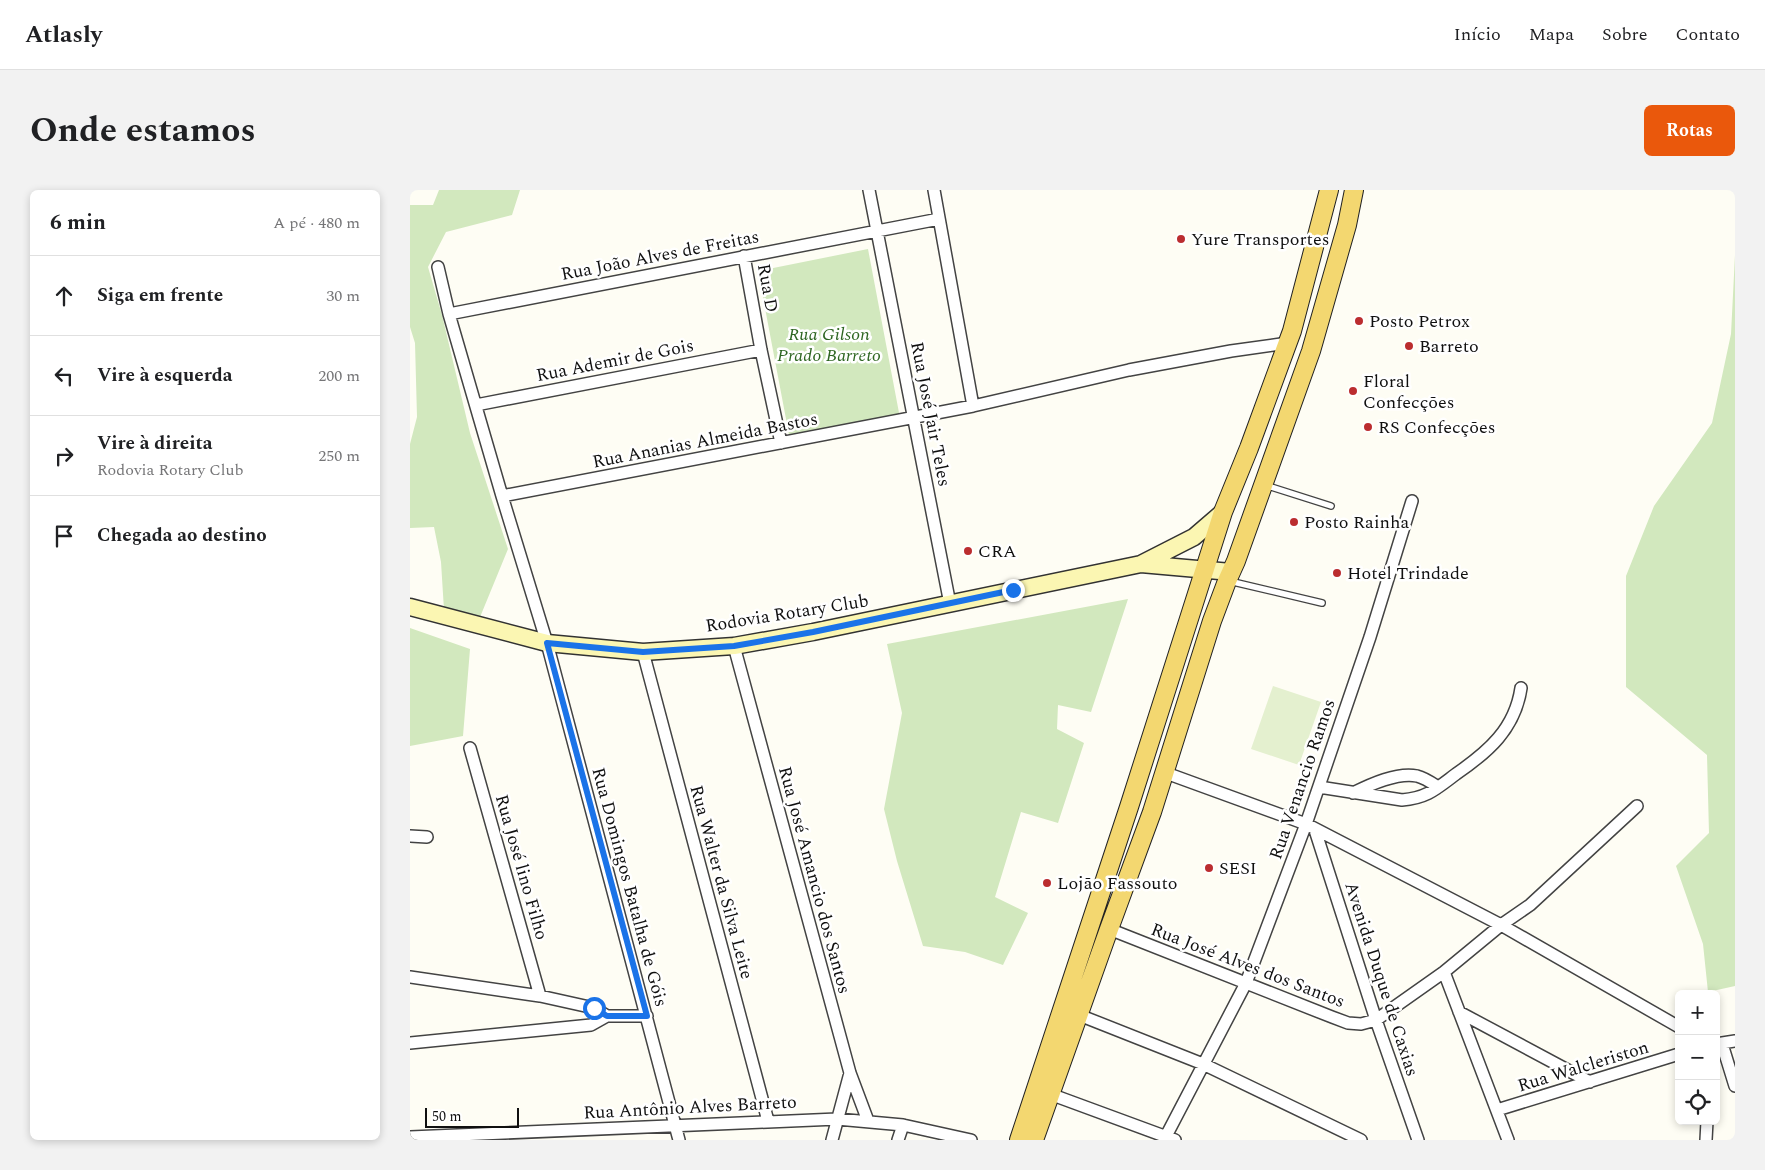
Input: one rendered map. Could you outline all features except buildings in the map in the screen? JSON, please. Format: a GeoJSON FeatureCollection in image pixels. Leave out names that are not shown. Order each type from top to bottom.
{"type":"FeatureCollection","features":[{"type":"Feature","properties":{"kind":"main road"},"geometry":{"type":"LineString","coordinates":[[1019,1140],[1129,807],[1223,512],[1292,331],[1329,190]]}},
{"type":"Feature","properties":{"kind":"main road"},"geometry":{"type":"LineString","coordinates":[[1034,1140],[1166,773],[1212,621],[1306,363],[1346,225],[1354,190]]}},
{"type":"Feature","properties":{"kind":"main road"},"geometry":{"type":"LineString","coordinates":[[1285,349],[1306,363]]}},
{"type":"Feature","properties":{"kind":"main road"},"geometry":{"type":"LineString","coordinates":[[1141,564],[1194,537],[1223,512]]}},
{"type":"Feature","properties":{"kind":"main road"},"geometry":{"type":"LineString","coordinates":[[1141,564],[1205,569],[1229,576]]}},
{"type":"Feature","properties":{"kind":"main road","name":"Rodovia Rotary Club"},"geometry":{"type":"LineString","coordinates":[[410,607],[547,643],[643,652],[734,646],[1141,564]]}},
{"type":"Feature","properties":{"kind":"main road"},"geometry":{"type":"LineString","coordinates":[[1129,807],[1152,812]]}},
{"type":"Feature","properties":{"kind":"street","name":"Rua José Jair Teles"},"geometry":{"type":"LineString","coordinates":[[869,190],[950,604]]}},
{"type":"Feature","properties":{"kind":"street"},"geometry":{"type":"LineString","coordinates":[[934,190],[973,406]]}},
{"type":"Feature","properties":{"kind":"street","name":"Rua João Alves de Freitas"},"geometry":{"type":"LineString","coordinates":[[449,314],[939,219]]}},
{"type":"Feature","properties":{"kind":"street","name":"Rua D"},"geometry":{"type":"LineString","coordinates":[[744,256],[761,350],[781,443]]}},
{"type":"Feature","properties":{"kind":"street"},"geometry":{"type":"LineString","coordinates":[[438,267],[449,314],[547,643]]}},
{"type":"Feature","properties":{"kind":"street","name":"Rua Ananias Almeida Bastos"},"geometry":{"type":"LineString","coordinates":[[502,496],[973,406],[1129,370],[1231,351],[1285,349]]}},
{"type":"Feature","properties":{"kind":"street","name":"Rua Ademir de Gois"},"geometry":{"type":"LineString","coordinates":[[476,405],[761,350]]}},
{"type":"Feature","properties":{"kind":"street","name":"Rua Venancio Ramos"},"geometry":{"type":"LineString","coordinates":[[1168,1139],[1203,1064],[1246,984],[1311,827],[1319,787],[1370,637],[1412,501]]}},
{"type":"Feature","properties":{"kind":"street","name":"Rua Domingos Batalha de Góis"},"geometry":{"type":"LineString","coordinates":[[547,643],[679,1140]]}},
{"type":"Feature","properties":{"kind":"street","name":"Rua José Amancio dos Santos"},"geometry":{"type":"LineString","coordinates":[[734,646],[850,1073],[868,1120]]}},
{"type":"Feature","properties":{"kind":"street","name":"Rua Walter da Silva Leite"},"geometry":{"type":"LineString","coordinates":[[643,652],[768,1121]]}},
{"type":"Feature","properties":{"kind":"street"},"geometry":{"type":"LineString","coordinates":[[1319,787],[1402,800],[1428,795],[1475,761],[1497,740],[1511,720],[1519,704],[1521,688]]}},
{"type":"Feature","properties":{"kind":"street","name":"Rua José lino Filho"},"geometry":{"type":"LineString","coordinates":[[470,748],[540,996]]}},
{"type":"Feature","properties":{"kind":"street"},"geometry":{"type":"LineString","coordinates":[[1166,773],[1311,827],[1501,925],[1675,1025]]}},
{"type":"Feature","properties":{"kind":"street"},"geometry":{"type":"LineString","coordinates":[[1353,793],[1370,784],[1404,776],[1417,776],[1438,787]]}},
{"type":"Feature","properties":{"kind":"street"},"geometry":{"type":"LineString","coordinates":[[1376,1020],[1444,972],[1501,925],[1530,905],[1637,806]]}},
{"type":"Feature","properties":{"kind":"street","name":"Avenida Duque de Caxias"},"geometry":{"type":"LineString","coordinates":[[1311,827],[1418,1140]]}},
{"type":"Feature","properties":{"kind":"street"},"geometry":{"type":"LineString","coordinates":[[410,836],[427,838]]}},
{"type":"Feature","properties":{"kind":"street","name":"Rua José Alves dos Santos"},"geometry":{"type":"LineString","coordinates":[[1109,929],[1348,1023],[1361,1024],[1376,1020]]}},
{"type":"Feature","properties":{"kind":"street"},"geometry":{"type":"LineString","coordinates":[[1444,972],[1508,1140]]}},
{"type":"Feature","properties":{"kind":"street"},"geometry":{"type":"LineString","coordinates":[[410,977],[540,996],[594,1008],[607,1016],[647,1016]]}},
{"type":"Feature","properties":{"kind":"street"},"geometry":{"type":"LineString","coordinates":[[1459,1012],[1590,1082]]}},
{"type":"Feature","properties":{"kind":"street"},"geometry":{"type":"LineString","coordinates":[[1079,1015],[1203,1064],[1361,1140]]}},
{"type":"Feature","properties":{"kind":"street"},"geometry":{"type":"LineString","coordinates":[[410,1042],[591,1026],[607,1016]]}},
{"type":"Feature","properties":{"kind":"street"},"geometry":{"type":"LineString","coordinates":[[1720,1044],[1735,1041]]}},
{"type":"Feature","properties":{"kind":"street"},"geometry":{"type":"LineString","coordinates":[[1720,1047],[1735,1086]]}},
{"type":"Feature","properties":{"kind":"street","name":"Rua Walcleriston"},"geometry":{"type":"LineString","coordinates":[[1497,1110],[1675,1055]]}},
{"type":"Feature","properties":{"kind":"street"},"geometry":{"type":"LineString","coordinates":[[832,1140],[850,1073]]}},
{"type":"Feature","properties":{"kind":"street"},"geometry":{"type":"LineString","coordinates":[[1050,1094],[1168,1139]]}},
{"type":"Feature","properties":{"kind":"street","name":"Rua Antônio Alves Barreto"},"geometry":{"type":"LineString","coordinates":[[410,1137],[837,1119],[868,1120],[903,1125],[970,1140]]}},
{"type":"Feature","properties":{"kind":"street"},"geometry":{"type":"LineString","coordinates":[[898,1140],[903,1125]]}},
{"type":"Feature","properties":{"kind":"street"},"geometry":{"type":"LineString","coordinates":[[1706,1140],[1707,1125]]}},
{"type":"Feature","properties":{"kind":"lane"},"geometry":{"type":"LineString","coordinates":[[1263,484],[1331,506]]}},
{"type":"Feature","properties":{"kind":"lane"},"geometry":{"type":"LineString","coordinates":[[1229,576],[1322,603]]}},
{"type":"Feature","properties":{"kind":"green space"},"geometry":{"type":"Polygon","coordinates":[[[439,190],[520,190],[512,215],[446,232],[428,267],[442,315],[470,433],[508,549],[478,622],[444,610],[441,562],[434,527],[410,528],[410,444],[417,417],[415,343],[410,327],[410,205],[433,205],[439,190]]]}},
{"type":"Feature","properties":{"kind":"green space","name":"Rua Gilson Prado Barreto"},"geometry":{"type":"Polygon","coordinates":[[[868,249],[900,418],[790,440],[758,271],[868,249]]]}},
{"type":"Feature","properties":{"kind":"green space"},"geometry":{"type":"Polygon","coordinates":[[[1735,255],[1735,986],[1708,990],[1703,944],[1676,866],[1709,833],[1707,755],[1626,687],[1626,576],[1654,506],[1712,423],[1731,334],[1735,255]]]}},
{"type":"Feature","properties":{"kind":"green space"},"geometry":{"type":"Polygon","coordinates":[[[1128,599],[1091,712],[1058,705],[1057,729],[1084,743],[1058,823],[1021,812],[995,897],[1028,913],[1003,965],[965,952],[923,946],[897,861],[884,809],[902,713],[887,644],[1128,599]]]}},
{"type":"Feature","properties":{"kind":"green space"},"geometry":{"type":"Polygon","coordinates":[[[410,628],[470,649],[463,736],[410,746],[410,628]]]}},
{"type":"Feature","properties":{"kind":"green space"},"geometry":{"type":"Polygon","coordinates":[[[1273,686],[1321,702],[1299,765],[1251,749],[1273,686]]]}},
{"type":"Feature","properties":{"kind":"place","name":"Yure Transportes"},"geometry":{"type":"Point","coordinates":[1181,239]}},
{"type":"Feature","properties":{"kind":"place","name":"Posto Petrox"},"geometry":{"type":"Point","coordinates":[1359,321]}},
{"type":"Feature","properties":{"kind":"place","name":"Barreto"},"geometry":{"type":"Point","coordinates":[1409,346]}},
{"type":"Feature","properties":{"kind":"place","name":"Floral Confecções"},"geometry":{"type":"Point","coordinates":[1353,391]}},
{"type":"Feature","properties":{"kind":"place","name":"RS Confecções"},"geometry":{"type":"Point","coordinates":[1368,427]}},
{"type":"Feature","properties":{"kind":"place","name":"Posto Rainha"},"geometry":{"type":"Point","coordinates":[1294,522]}},
{"type":"Feature","properties":{"kind":"place","name":"CRA"},"geometry":{"type":"Point","coordinates":[968,551]}},
{"type":"Feature","properties":{"kind":"place","name":"Hotel Trindade"},"geometry":{"type":"Point","coordinates":[1337,573]}},
{"type":"Feature","properties":{"kind":"place","name":"SESI"},"geometry":{"type":"Point","coordinates":[1209,868]}},
{"type":"Feature","properties":{"kind":"place","name":"Lojão Fassouto"},"geometry":{"type":"Point","coordinates":[1047,883]}},
{"type":"Feature","properties":{"kind":"route"},"geometry":{"type":"LineString","coordinates":[[594,1008],[607,1016],[647,1016],[547,643],[643,652],[734,646],[813,632],[1013,590]]}}]}
